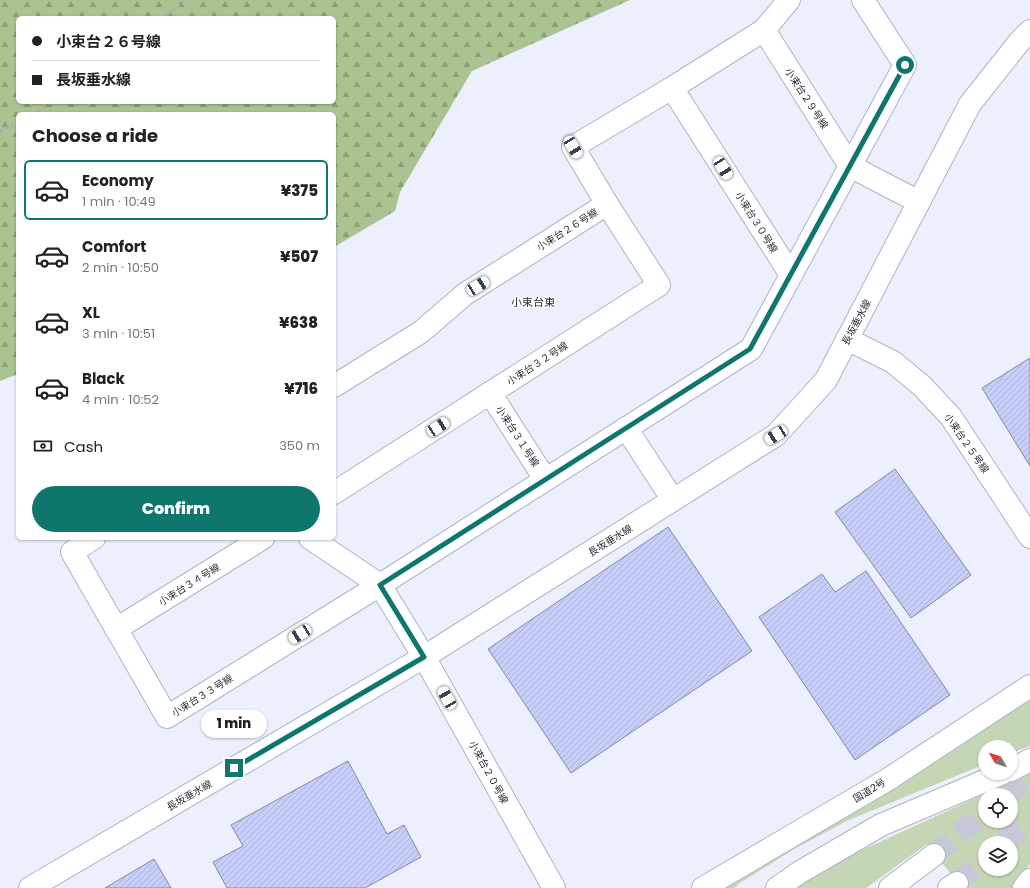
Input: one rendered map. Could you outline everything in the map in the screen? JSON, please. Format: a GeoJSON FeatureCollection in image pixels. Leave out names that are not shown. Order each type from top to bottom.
{"type":"FeatureCollection","features":[{"type":"Feature","properties":{"kind":"main road","name":"小束台２６号線"},"geometry":{"type":"LineString","coordinates":[[336,385],[421,332],[465,294],[607,204],[573,147],[672,88],[764,30],[789,0]]}},
{"type":"Feature","properties":{"kind":"main road"},"geometry":{"type":"LineString","coordinates":[[380,585],[750,349],[905,65],[864,0]]}},
{"type":"Feature","properties":{"kind":"main road","name":"小束台２９号線"},"geometry":{"type":"LineString","coordinates":[[764,30],[850,166]]}},
{"type":"Feature","properties":{"kind":"main road","name":"長坂垂水線"},"geometry":{"type":"LineString","coordinates":[[30,888],[424,657],[776,435],[826,380],[970,104],[1020,41],[1030,32]]}},
{"type":"Feature","properties":{"kind":"main road","name":"小束台３０号線"},"geometry":{"type":"LineString","coordinates":[[672,88],[791,275]]}},
{"type":"Feature","properties":{"kind":"main road"},"geometry":{"type":"LineString","coordinates":[[850,166],[919,202]]}},
{"type":"Feature","properties":{"kind":"main road","name":"小束台３２号線"},"geometry":{"type":"LineString","coordinates":[[336,492],[660,285],[607,204]]}},
{"type":"Feature","properties":{"kind":"main road","name":"小束台２５号線"},"geometry":{"type":"LineString","coordinates":[[847,339],[892,362],[922,386],[951,417],[1030,537]]}},
{"type":"Feature","properties":{"kind":"main road","name":"小束台３１号線"},"geometry":{"type":"LineString","coordinates":[[490,394],[546,479]]}},
{"type":"Feature","properties":{"kind":"main road"},"geometry":{"type":"LineString","coordinates":[[626,428],[673,500]]}},
{"type":"Feature","properties":{"kind":"main road","name":"小束台３３号線"},"geometry":{"type":"LineString","coordinates":[[91,540],[72,552],[167,717],[380,585]]}},
{"type":"Feature","properties":{"kind":"main road","name":"小束台３４号線"},"geometry":{"type":"LineString","coordinates":[[116,629],[260,540]]}},
{"type":"Feature","properties":{"kind":"main road"},"geometry":{"type":"LineString","coordinates":[[313,540],[380,585],[424,657]]}},
{"type":"Feature","properties":{"kind":"main road","name":"小束台２０号線"},"geometry":{"type":"LineString","coordinates":[[424,657],[554,888]]}},
{"type":"Feature","properties":{"kind":"main road","name":"国道2号"},"geometry":{"type":"LineString","coordinates":[[703,888],[886,780],[1030,686]]}},
{"type":"Feature","properties":{"kind":"main road"},"geometry":{"type":"LineString","coordinates":[[1018,766],[1030,760]]}},
{"type":"Feature","properties":{"kind":"main road"},"geometry":{"type":"LineString","coordinates":[[777,888],[800,872],[881,825],[987,780]]}},
{"type":"Feature","properties":{"kind":"main road"},"geometry":{"type":"LineString","coordinates":[[890,888],[934,855]]}},
{"type":"Feature","properties":{"kind":"main road"},"geometry":{"type":"LineString","coordinates":[[1024,888],[1030,880]]}},
{"type":"Feature","properties":{"kind":"path"},"geometry":{"type":"LineString","coordinates":[[166,16],[186,0]]}},
{"type":"Feature","properties":{"kind":"path"},"geometry":{"type":"LineString","coordinates":[[37,112],[49,104]]}},
{"type":"Feature","properties":{"kind":"path"},"geometry":{"type":"LineString","coordinates":[[0,131],[16,123]]}},
{"type":"Feature","properties":{"kind":"green space"},"geometry":{"type":"Polygon","coordinates":[[[0,0],[630,0],[472,71],[400,192],[395,211],[336,246],[336,112],[16,112],[16,375],[0,381],[0,0]]]}},
{"type":"Feature","properties":{"kind":"green space"},"geometry":{"type":"Polygon","coordinates":[[[1030,695],[1030,746],[1018,750],[1018,740],[978,740],[978,767],[849,820],[794,849],[734,888],[720,888],[1030,695]]]}},
{"type":"Feature","properties":{"kind":"green space"},"geometry":{"type":"Polygon","coordinates":[[[1030,773],[1030,864],[1013,888],[962,888],[927,844],[866,888],[796,888],[836,862],[978,797],[978,828],[1018,828],[1018,788],[997,788],[1018,780],[1018,779],[1030,773]]]}},
{"type":"Feature","properties":{"kind":"building"},"geometry":{"type":"Polygon","coordinates":[[[1030,358],[1030,466],[982,388],[1030,358]]]}},
{"type":"Feature","properties":{"kind":"building"},"geometry":{"type":"Polygon","coordinates":[[[895,469],[971,575],[911,618],[835,512],[895,469]]]}},
{"type":"Feature","properties":{"kind":"building"},"geometry":{"type":"Polygon","coordinates":[[[668,527],[752,651],[571,773],[488,649],[668,527]]]}},
{"type":"Feature","properties":{"kind":"building"},"geometry":{"type":"Polygon","coordinates":[[[866,571],[950,695],[855,760],[759,617],[822,574],[835,592],[866,571]]]}},
{"type":"Feature","properties":{"kind":"building"},"geometry":{"type":"Polygon","coordinates":[[[348,761],[387,834],[404,825],[421,857],[365,888],[227,888],[213,862],[243,846],[231,825],[348,761]]]}},
{"type":"Feature","properties":{"kind":"building"},"geometry":{"type":"Polygon","coordinates":[[[154,859],[171,888],[105,888],[154,859]]]}},
{"type":"Feature","properties":{"kind":"tunnel"},"geometry":{"type":"LineString","coordinates":[[1014,788],[1030,775]]}},
{"type":"Feature","properties":{"kind":"tunnel"},"geometry":{"type":"LineString","coordinates":[[934,855],[978,818]]}},
{"type":"Feature","properties":{"kind":"tunnel"},"geometry":{"type":"LineString","coordinates":[[1012,836],[1030,821]]}},
{"type":"Feature","properties":{"kind":"tunnel"},"geometry":{"type":"LineString","coordinates":[[957,883],[978,865]]}},
{"type":"Feature","properties":{"kind":"district","name":"小束台東"},"geometry":{"type":"Point","coordinates":[533,302]}},
{"type":"Feature","properties":{"kind":"route"},"geometry":{"type":"LineString","coordinates":[[234,768],[424,657],[380,585],[750,349],[905,65]]}}]}
